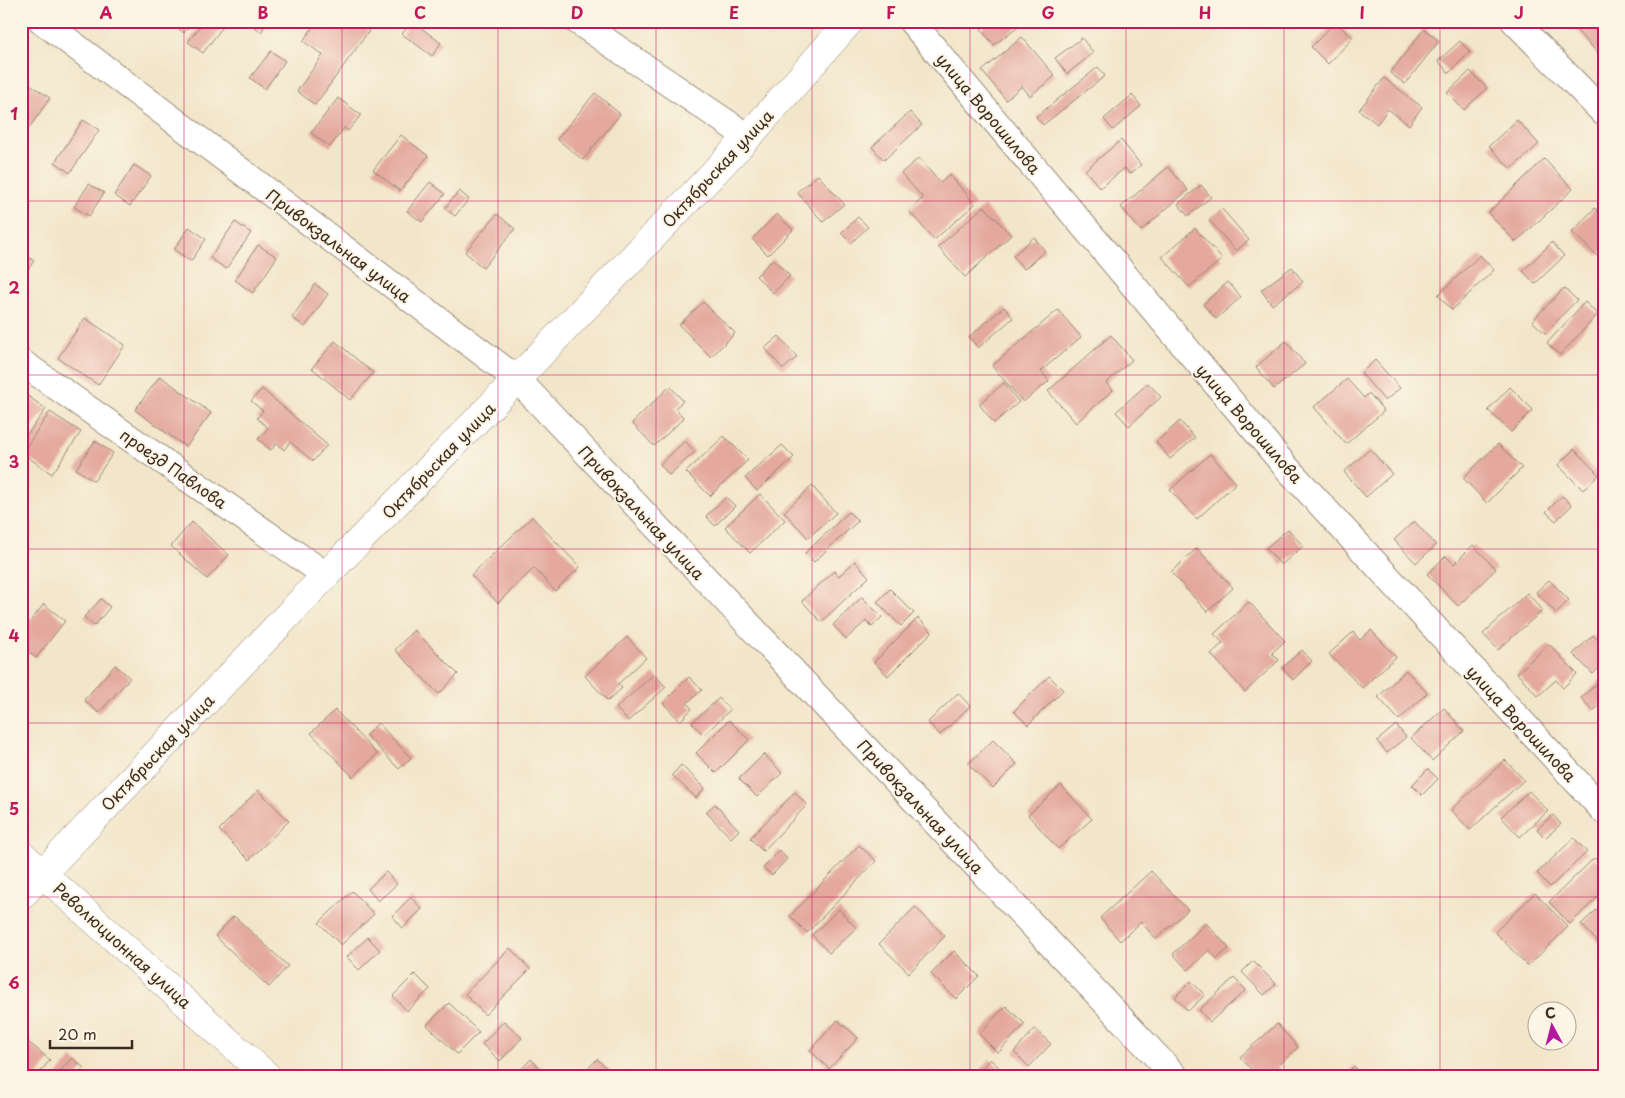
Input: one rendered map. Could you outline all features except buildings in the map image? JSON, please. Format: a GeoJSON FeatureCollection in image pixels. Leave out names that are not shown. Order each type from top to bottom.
{"type":"FeatureCollection","features":[{"type":"Feature","properties":{"kind":"street","name":"Привокзальная улица"},"geometry":{"type":"LineString","coordinates":[[42,21],[517,379],[1176,1077]]}},
{"type":"Feature","properties":{"kind":"street"},"geometry":{"type":"LineString","coordinates":[[576,21],[748,137]]}},
{"type":"Feature","properties":{"kind":"street","name":"Октябрьская улица"},"geometry":{"type":"LineString","coordinates":[[21,896],[326,575],[517,379],[748,137],[850,21]]}},
{"type":"Feature","properties":{"kind":"street","name":"улица Ворошилова"},"geometry":{"type":"LineString","coordinates":[[911,21],[1286,467],[1604,811]]}},
{"type":"Feature","properties":{"kind":"street"},"geometry":{"type":"LineString","coordinates":[[1514,21],[1604,113]]}},
{"type":"Feature","properties":{"kind":"street","name":"проезд Павлова"},"geometry":{"type":"LineString","coordinates":[[21,362],[326,575]]}},
{"type":"Feature","properties":{"kind":"street","name":"Революционная улица"},"geometry":{"type":"LineString","coordinates":[[21,854],[268,1077]]}}]}
